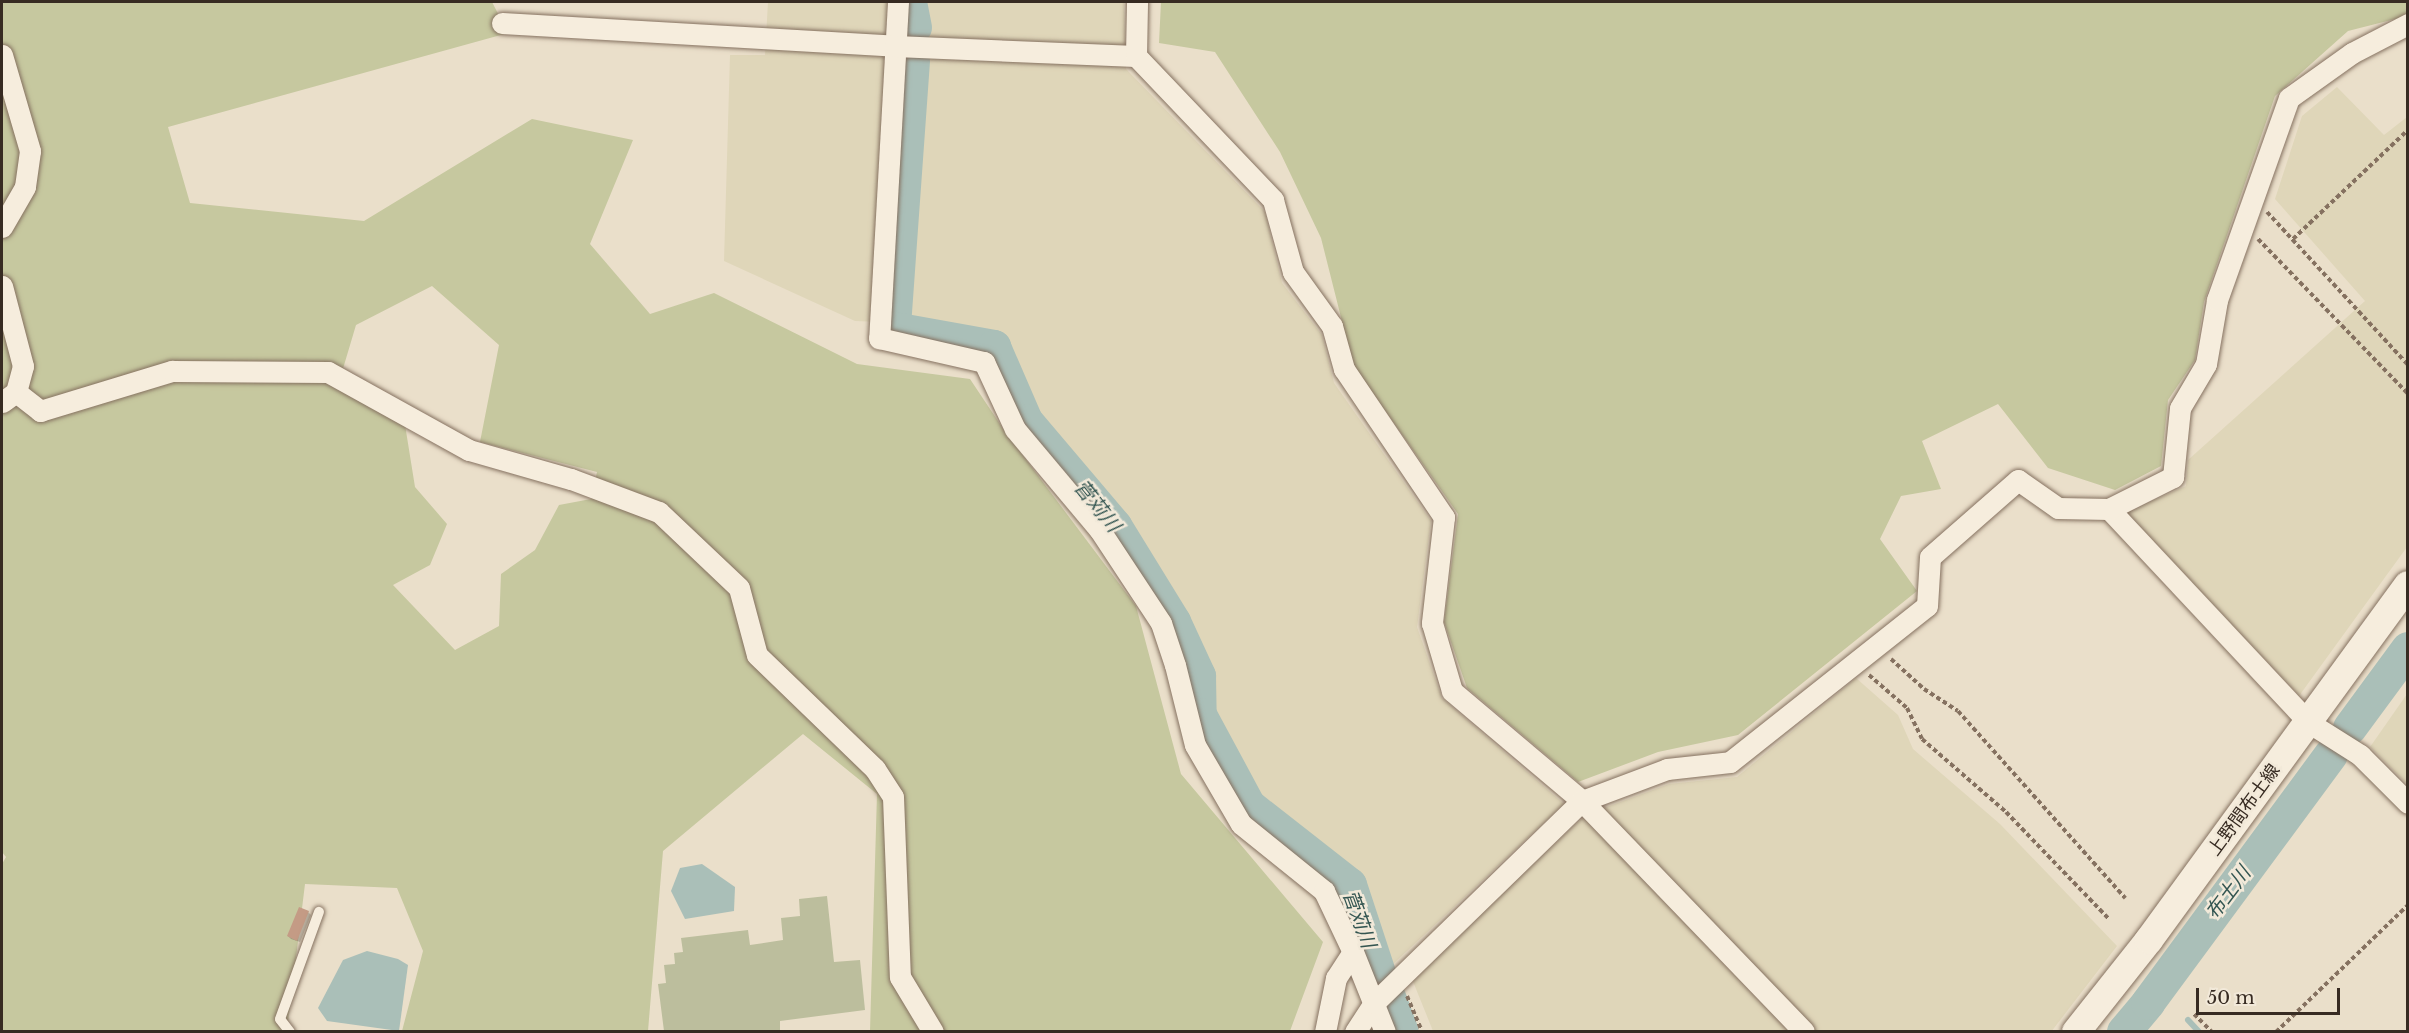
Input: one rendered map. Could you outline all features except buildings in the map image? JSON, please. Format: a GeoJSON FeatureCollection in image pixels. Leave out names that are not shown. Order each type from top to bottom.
{"type":"FeatureCollection","features":[{"type":"Feature","properties":{"kind":"main road","name":"上野間布土線"},"geometry":{"type":"LineString","coordinates":[[2076,1032],[2149,940],[2408,585]]}},
{"type":"Feature","properties":{"kind":"street"},"geometry":{"type":"LineString","coordinates":[[898,2],[879,338],[984,362],[1015,429],[1099,529],[1161,623],[1175,665],[1195,745],[1241,824],[1324,891],[1353,952],[1385,1032]]}},
{"type":"Feature","properties":{"kind":"street"},"geometry":{"type":"LineString","coordinates":[[1136,56],[1137,2]]}},
{"type":"Feature","properties":{"kind":"street"},"geometry":{"type":"LineString","coordinates":[[501,23],[895,46],[1136,56],[1274,200],[1293,272],[1332,326],[1344,369],[1444,517],[1432,623],[1452,691],[1582,801],[1804,1032]]}},
{"type":"Feature","properties":{"kind":"street"},"geometry":{"type":"LineString","coordinates":[[1355,1032],[1374,1003],[1582,801],[1667,769],[1730,762],[1927,606],[1930,556],[2018,480],[2058,508],[2109,509],[2173,477],[2180,408],[2205,364],[2217,300],[2246,225],[2289,98],[2352,52],[2408,24]]}},
{"type":"Feature","properties":{"kind":"street"},"geometry":{"type":"LineString","coordinates":[[2,55],[30,152],[26,187],[2,227]]}},
{"type":"Feature","properties":{"kind":"street"},"geometry":{"type":"LineString","coordinates":[[2,286],[23,366],[9,397],[40,411],[172,371],[328,372],[469,450],[571,479],[659,512],[739,588],[757,655],[875,769],[893,797],[900,977],[933,1032]]}},
{"type":"Feature","properties":{"kind":"street"},"geometry":{"type":"LineString","coordinates":[[2109,509],[2308,722],[2360,754],[2408,803]]}},
{"type":"Feature","properties":{"kind":"street"},"geometry":{"type":"LineString","coordinates":[[1325,1032],[1336,978],[1353,952]]}},
{"type":"Feature","properties":{"kind":"lane"},"geometry":{"type":"LineString","coordinates":[[290,1032],[280,1019],[319,912]]}},
{"type":"Feature","properties":{"kind":"path"},"geometry":{"type":"LineString","coordinates":[[2293,239],[2408,130]]}},
{"type":"Feature","properties":{"kind":"path"},"geometry":{"type":"LineString","coordinates":[[2253,204],[2269,214],[2408,365]]}},
{"type":"Feature","properties":{"kind":"path"},"geometry":{"type":"LineString","coordinates":[[2246,225],[2408,394]]}},
{"type":"Feature","properties":{"kind":"path"},"geometry":{"type":"LineString","coordinates":[[1877,646],[1924,689],[1958,711],[2125,898]]}},
{"type":"Feature","properties":{"kind":"path"},"geometry":{"type":"LineString","coordinates":[[1855,662],[1906,708],[1922,739],[2006,812],[2109,919]]}},
{"type":"Feature","properties":{"kind":"path"},"geometry":{"type":"LineString","coordinates":[[2276,1032],[2408,905]]}},
{"type":"Feature","properties":{"kind":"path"},"geometry":{"type":"LineString","coordinates":[[1400,978],[1422,1032]]}},
{"type":"Feature","properties":{"kind":"path"},"geometry":{"type":"LineString","coordinates":[[2194,1014],[2212,1032]]}},
{"type":"Feature","properties":{"kind":"shaded area"},"geometry":{"type":"Polygon","coordinates":[[[768,2],[1124,2],[1126,69],[1265,212],[1282,283],[1322,335],[1334,383],[1431,521],[1417,627],[1442,698],[1564,804],[1391,966],[1359,882],[1256,800],[1212,716],[1210,671],[1185,616],[1124,521],[1036,418],[1003,339],[905,323],[855,321],[724,261],[730,55],[765,55],[768,2]]]}},
{"type":"Feature","properties":{"kind":"shaded area"},"geometry":{"type":"Polygon","coordinates":[[[2337,87],[2384,135],[2407,117],[2407,547],[2299,696],[2126,512],[2186,486],[2188,460],[2365,301],[2275,199],[2302,116],[2337,87]]]}},
{"type":"Feature","properties":{"kind":"shaded area"},"geometry":{"type":"Polygon","coordinates":[[[1856,678],[1898,715],[1913,749],[2000,824],[2117,946],[2051,1032],[1433,1031],[1412,979],[1585,815],[1669,784],[1737,777],[1856,678]]]}},
{"type":"Feature","properties":{"kind":"shaded area"},"geometry":{"type":"Polygon","coordinates":[[[2407,694],[2407,784],[2370,747],[2407,694]]]}},
{"type":"Feature","properties":{"kind":"green space"},"geometry":{"type":"Polygon","coordinates":[[[2,2],[492,2],[508,33],[168,127],[190,203],[364,221],[532,119],[633,140],[590,244],[650,314],[714,293],[857,364],[970,379],[1006,433],[1136,606],[1181,774],[1323,942],[1290,1031],[870,1031],[877,794],[803,734],[663,851],[648,1031],[402,1031],[423,951],[397,888],[305,884],[287,1031],[2,1031],[2,864],[6,857],[2,852],[2,2]],[[432,286],[356,325],[342,372],[402,406],[415,487],[447,524],[430,565],[393,585],[455,650],[499,626],[501,574],[535,550],[559,505],[591,499],[597,472],[480,442],[499,345],[432,286]]]}},
{"type":"Feature","properties":{"kind":"green space"},"geometry":{"type":"Polygon","coordinates":[[[1161,2],[2408,2],[2407,16],[2348,31],[2275,96],[2204,302],[2195,360],[2168,400],[2161,466],[2115,490],[2048,468],[1998,404],[1922,441],[1941,489],[1901,496],[1880,539],[1917,591],[1738,735],[1658,752],[1578,782],[1467,688],[1444,622],[1458,514],[1353,365],[1321,238],[1280,152],[1215,52],[1159,43],[1161,2]]]}},
{"type":"Feature","properties":{"kind":"green space"},"geometry":{"type":"Polygon","coordinates":[[[827,896],[834,962],[860,960],[865,1010],[780,1021],[780,1031],[664,1031],[658,984],[666,983],[664,965],[675,964],[674,953],[683,952],[681,938],[748,930],[750,945],[783,940],[781,918],[800,916],[799,899],[827,896]]]}},
{"type":"Feature","properties":{"kind":"water"},"geometry":{"type":"Polygon","coordinates":[[[702,864],[735,887],[734,911],[685,919],[671,891],[680,868],[702,864]]]}},
{"type":"Feature","properties":{"kind":"water"},"geometry":{"type":"Polygon","coordinates":[[[367,951],[398,959],[408,965],[399,1031],[327,1021],[318,1008],[343,960],[367,951]]]}},
{"type":"Feature","properties":{"kind":"waterway","name":"菅苅川"},"geometry":{"type":"LineString","coordinates":[[910,2],[915,28]]}},
{"type":"Feature","properties":{"kind":"waterway","name":"菅苅川"},"geometry":{"type":"LineString","coordinates":[[913,61],[894,329],[994,347],[1026,421],[1115,526],[1174,622],[1199,676],[1200,715],[1249,806],[1350,885],[1379,973]]}},
{"type":"Feature","properties":{"kind":"waterway","name":"布土川"},"geometry":{"type":"LineString","coordinates":[[2350,728],[2408,649]]}},
{"type":"Feature","properties":{"kind":"waterway","name":"布土川"},"geometry":{"type":"LineString","coordinates":[[2124,1032],[2148,1003],[2331,755]]}},
{"type":"Feature","properties":{"kind":"waterway","name":"菅苅川"},"geometry":{"type":"LineString","coordinates":[[1389,997],[1402,1032]]}},
{"type":"Feature","properties":{"kind":"waterway"},"geometry":{"type":"LineString","coordinates":[[2188,1020],[2199,1032]]}}]}
